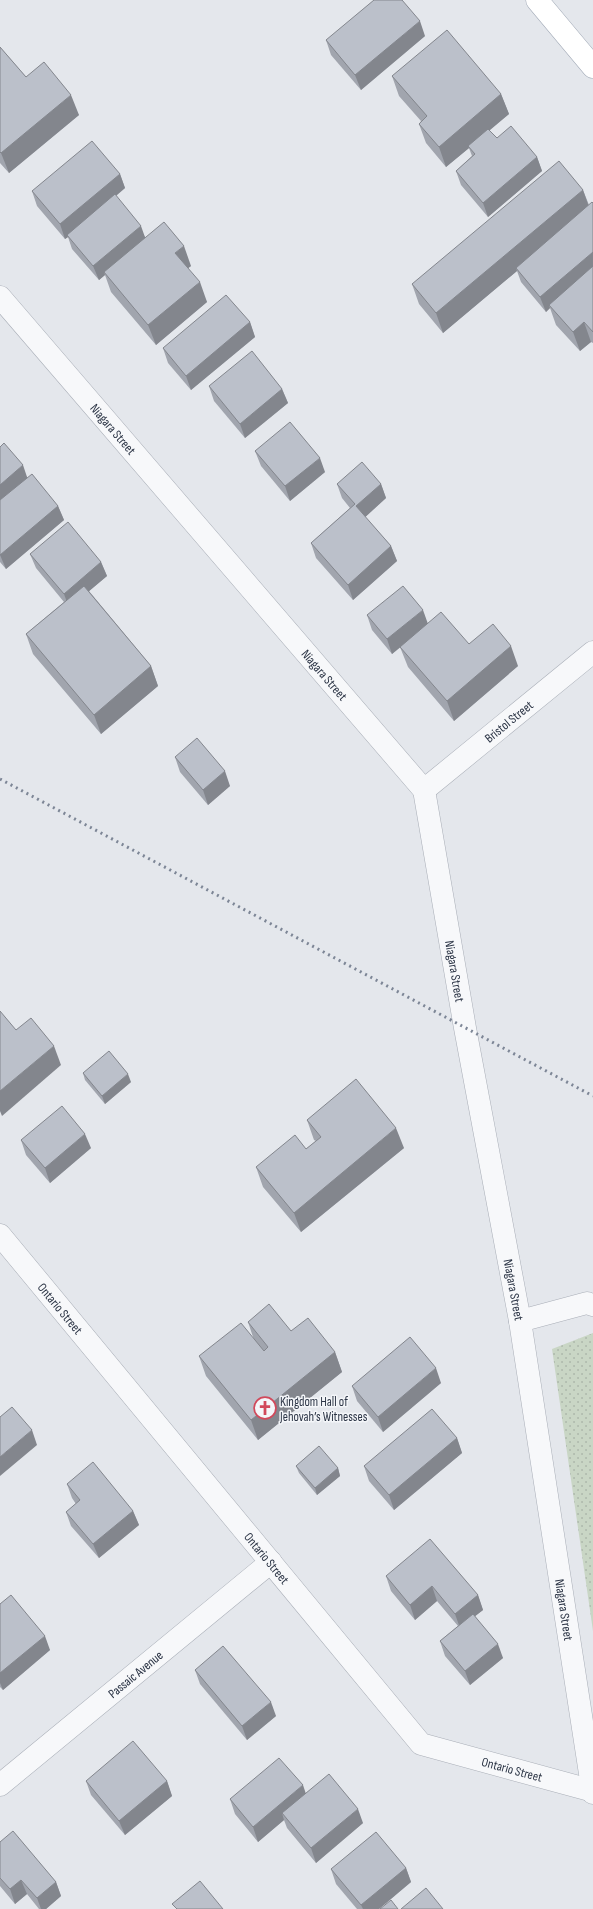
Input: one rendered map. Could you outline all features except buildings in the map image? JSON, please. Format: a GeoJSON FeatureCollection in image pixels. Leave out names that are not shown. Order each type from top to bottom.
{"type":"FeatureCollection","features":[{"type":"Feature","properties":{"kind":"main road"},"geometry":{"type":"LineString","coordinates":[[537,0],[593,67]]}},
{"type":"Feature","properties":{"kind":"street","name":"Niagara Street"},"geometry":{"type":"LineString","coordinates":[[0,297],[424,790],[465,1028],[520,1321],[593,1792]]}},
{"type":"Feature","properties":{"kind":"street","name":"Bristol Street"},"geometry":{"type":"LineString","coordinates":[[424,790],[593,652]]}},
{"type":"Feature","properties":{"kind":"street","name":"Ontario Street"},"geometry":{"type":"LineString","coordinates":[[0,1235],[421,1744],[593,1792]]}},
{"type":"Feature","properties":{"kind":"street"},"geometry":{"type":"LineString","coordinates":[[520,1321],[587,1304],[593,1305]]}},
{"type":"Feature","properties":{"kind":"street","name":"Passaic Avenue"},"geometry":{"type":"LineString","coordinates":[[0,1785],[271,1562]]}},
{"type":"Feature","properties":{"kind":"green space"},"geometry":{"type":"Polygon","coordinates":[[[593,1333],[593,1631],[552,1349],[593,1333]]]}},
{"type":"Feature","properties":{"kind":"railway"},"geometry":{"type":"LineString","coordinates":[[0,779],[593,1096]]}},
{"type":"Feature","properties":{"kind":"place","name":"Kingdom Hall of Jehovah’s Witnesses"},"geometry":{"type":"Point","coordinates":[265,1408]}}]}
